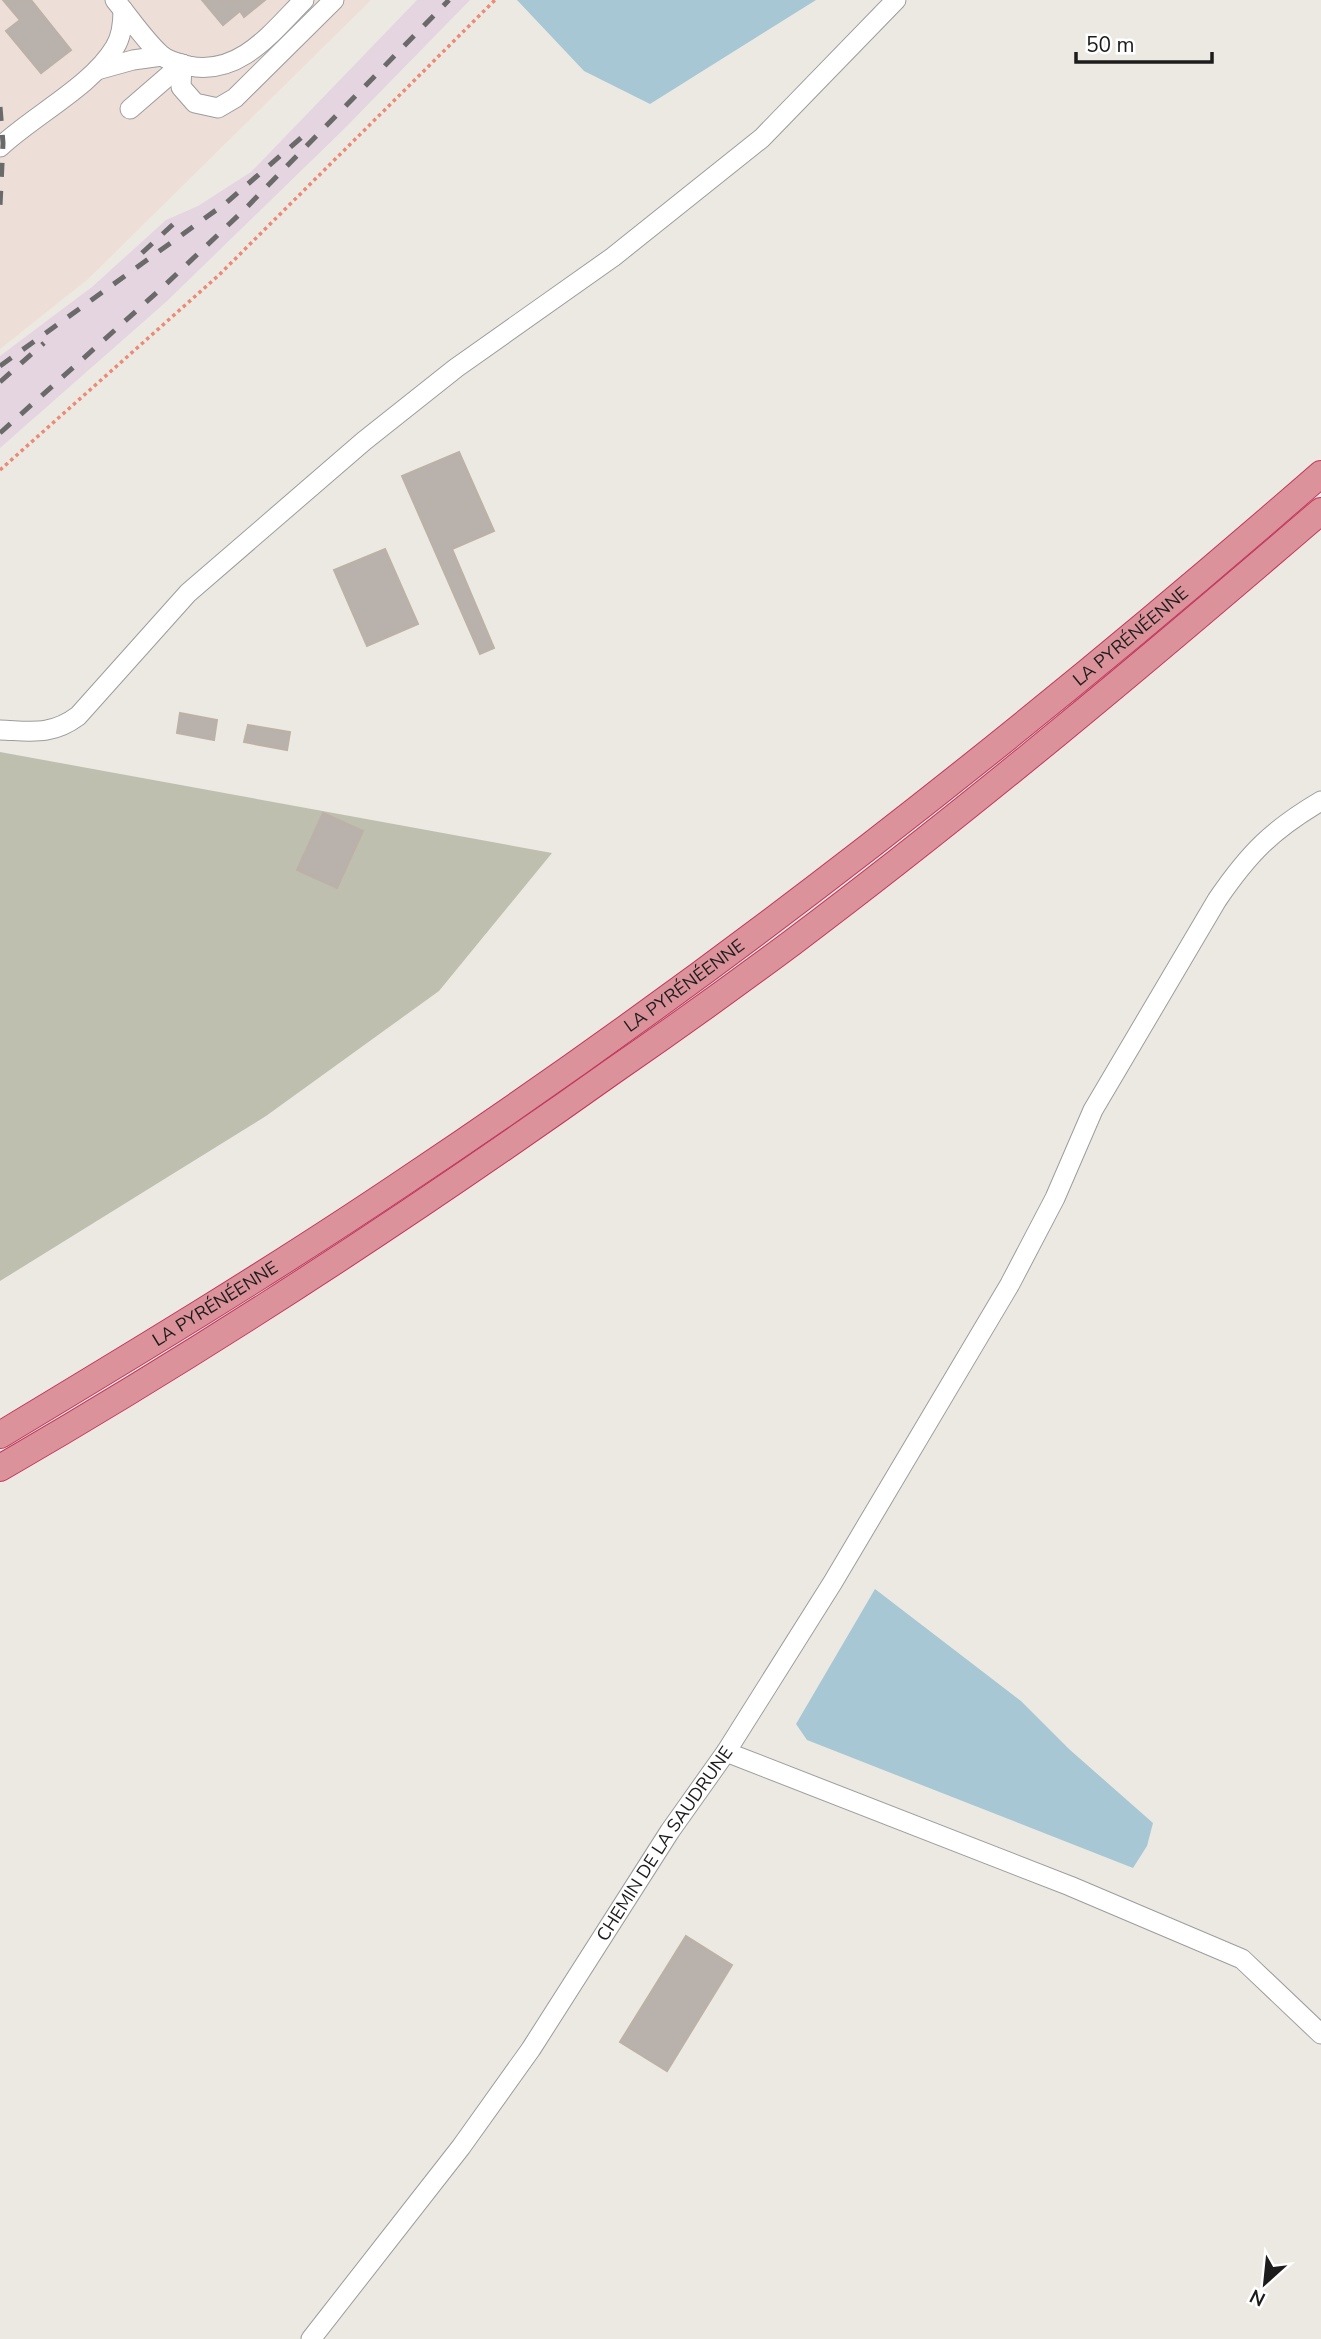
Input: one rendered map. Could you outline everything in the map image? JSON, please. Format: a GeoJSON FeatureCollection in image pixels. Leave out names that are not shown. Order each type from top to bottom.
{"type":"FeatureCollection","features":[{"type":"Feature","properties":{"kind":"highway","name":"LA PYRÉNÉENNE"},"geometry":{"type":"LineString","coordinates":[[0,1435],[160,1339],[393,1190],[660,1003],[848,864],[978,761],[1321,474]]}},
{"type":"Feature","properties":{"kind":"highway","name":"LA PYRÉNÉENNE"},"geometry":{"type":"LineString","coordinates":[[0,1468],[190,1354],[413,1210],[743,979],[866,887],[995,785],[1321,511]]}},
{"type":"Feature","properties":{"kind":"street"},"geometry":{"type":"LineString","coordinates":[[119,5],[162,56],[204,69],[226,65],[249,54],[304,0]]}},
{"type":"Feature","properties":{"kind":"street"},"geometry":{"type":"LineString","coordinates":[[182,64],[181,87],[195,103],[218,108],[235,98],[334,0]]}},
{"type":"Feature","properties":{"kind":"street"},"geometry":{"type":"LineString","coordinates":[[0,730],[49,731],[63,727],[78,716],[114,679],[188,593],[365,441],[456,368],[613,257],[762,138],[896,0]]}},
{"type":"Feature","properties":{"kind":"street"},"geometry":{"type":"LineString","coordinates":[[0,147],[97,70],[117,45],[123,23],[119,5]]}},
{"type":"Feature","properties":{"kind":"street"},"geometry":{"type":"LineString","coordinates":[[97,70],[133,60],[162,56]]}},
{"type":"Feature","properties":{"kind":"street"},"geometry":{"type":"LineString","coordinates":[[130,109],[182,64]]}},
{"type":"Feature","properties":{"kind":"street"},"geometry":{"type":"LineString","coordinates":[[726,1752],[833,1582],[1010,1284],[1055,1198],[1093,1110],[1173,978],[1188,947],[1251,854],[1281,826],[1321,800]]}},
{"type":"Feature","properties":{"kind":"street","name":"CHEMIN DE LA SAUDRUNE"},"geometry":{"type":"LineString","coordinates":[[311,2339],[461,2147],[531,2049],[670,1831],[726,1752],[1070,1886],[1242,1959],[1321,2034]]}},
{"type":"Feature","properties":{"kind":"path"},"geometry":{"type":"LineString","coordinates":[[0,470],[219,275],[495,0]]}},
{"type":"Feature","properties":{"kind":"shaded area"},"geometry":{"type":"Polygon","coordinates":[[[0,0],[371,0],[88,279],[0,349],[0,0]]]}},
{"type":"Feature","properties":{"kind":"shaded area"},"geometry":{"type":"Polygon","coordinates":[[[417,0],[470,0],[344,129],[167,301],[0,448],[0,356],[92,287],[166,220],[198,206],[251,172],[417,0]]]}},
{"type":"Feature","properties":{"kind":"shaded area"},"geometry":{"type":"Polygon","coordinates":[[[0,752],[552,853],[439,991],[266,1116],[0,1281],[0,752]]]}},
{"type":"Feature","properties":{"kind":"water"},"geometry":{"type":"Polygon","coordinates":[[[517,0],[816,0],[650,104],[584,71],[517,0]]]}},
{"type":"Feature","properties":{"kind":"water"},"geometry":{"type":"Polygon","coordinates":[[[875,1589],[1021,1701],[1069,1749],[1153,1823],[1147,1846],[1133,1868],[807,1740],[796,1724],[875,1589]]]}},
{"type":"Feature","properties":{"kind":"building"},"geometry":{"type":"Polygon","coordinates":[[[3,0],[31,0],[71,50],[41,73],[6,31],[20,20],[3,0]]]}},
{"type":"Feature","properties":{"kind":"building"},"geometry":{"type":"Polygon","coordinates":[[[202,0],[265,0],[244,17],[240,11],[223,25],[202,0]]]}},
{"type":"Feature","properties":{"kind":"building"},"geometry":{"type":"Polygon","coordinates":[[[459,452],[494,531],[452,549],[494,648],[480,654],[402,476],[459,452]]]}},
{"type":"Feature","properties":{"kind":"building"},"geometry":{"type":"Polygon","coordinates":[[[385,549],[418,624],[367,646],[334,570],[385,549]]]}},
{"type":"Feature","properties":{"kind":"building"},"geometry":{"type":"Polygon","coordinates":[[[180,713],[217,720],[214,740],[177,733],[180,713]]]}},
{"type":"Feature","properties":{"kind":"building"},"geometry":{"type":"Polygon","coordinates":[[[248,725],[290,732],[287,750],[244,742],[248,725]]]}},
{"type":"Feature","properties":{"kind":"building"},"geometry":{"type":"Polygon","coordinates":[[[323,813],[363,831],[337,888],[297,870],[323,813]]]}},
{"type":"Feature","properties":{"kind":"building"},"geometry":{"type":"Polygon","coordinates":[[[686,1936],[732,1965],[667,2071],[620,2042],[686,1936]]]}},
{"type":"Feature","properties":{"kind":"railway"},"geometry":{"type":"LineString","coordinates":[[0,433],[163,287],[245,209],[449,0]]}},
{"type":"Feature","properties":{"kind":"railway"},"geometry":{"type":"LineString","coordinates":[[0,107],[3,143],[0,206]]}},
{"type":"Feature","properties":{"kind":"railway"},"geometry":{"type":"LineString","coordinates":[[0,366],[226,203],[310,130]]}},
{"type":"Feature","properties":{"kind":"railway"},"geometry":{"type":"LineString","coordinates":[[142,253],[181,217]]}},
{"type":"Feature","properties":{"kind":"railway"},"geometry":{"type":"LineString","coordinates":[[0,382],[44,343]]}}]}
